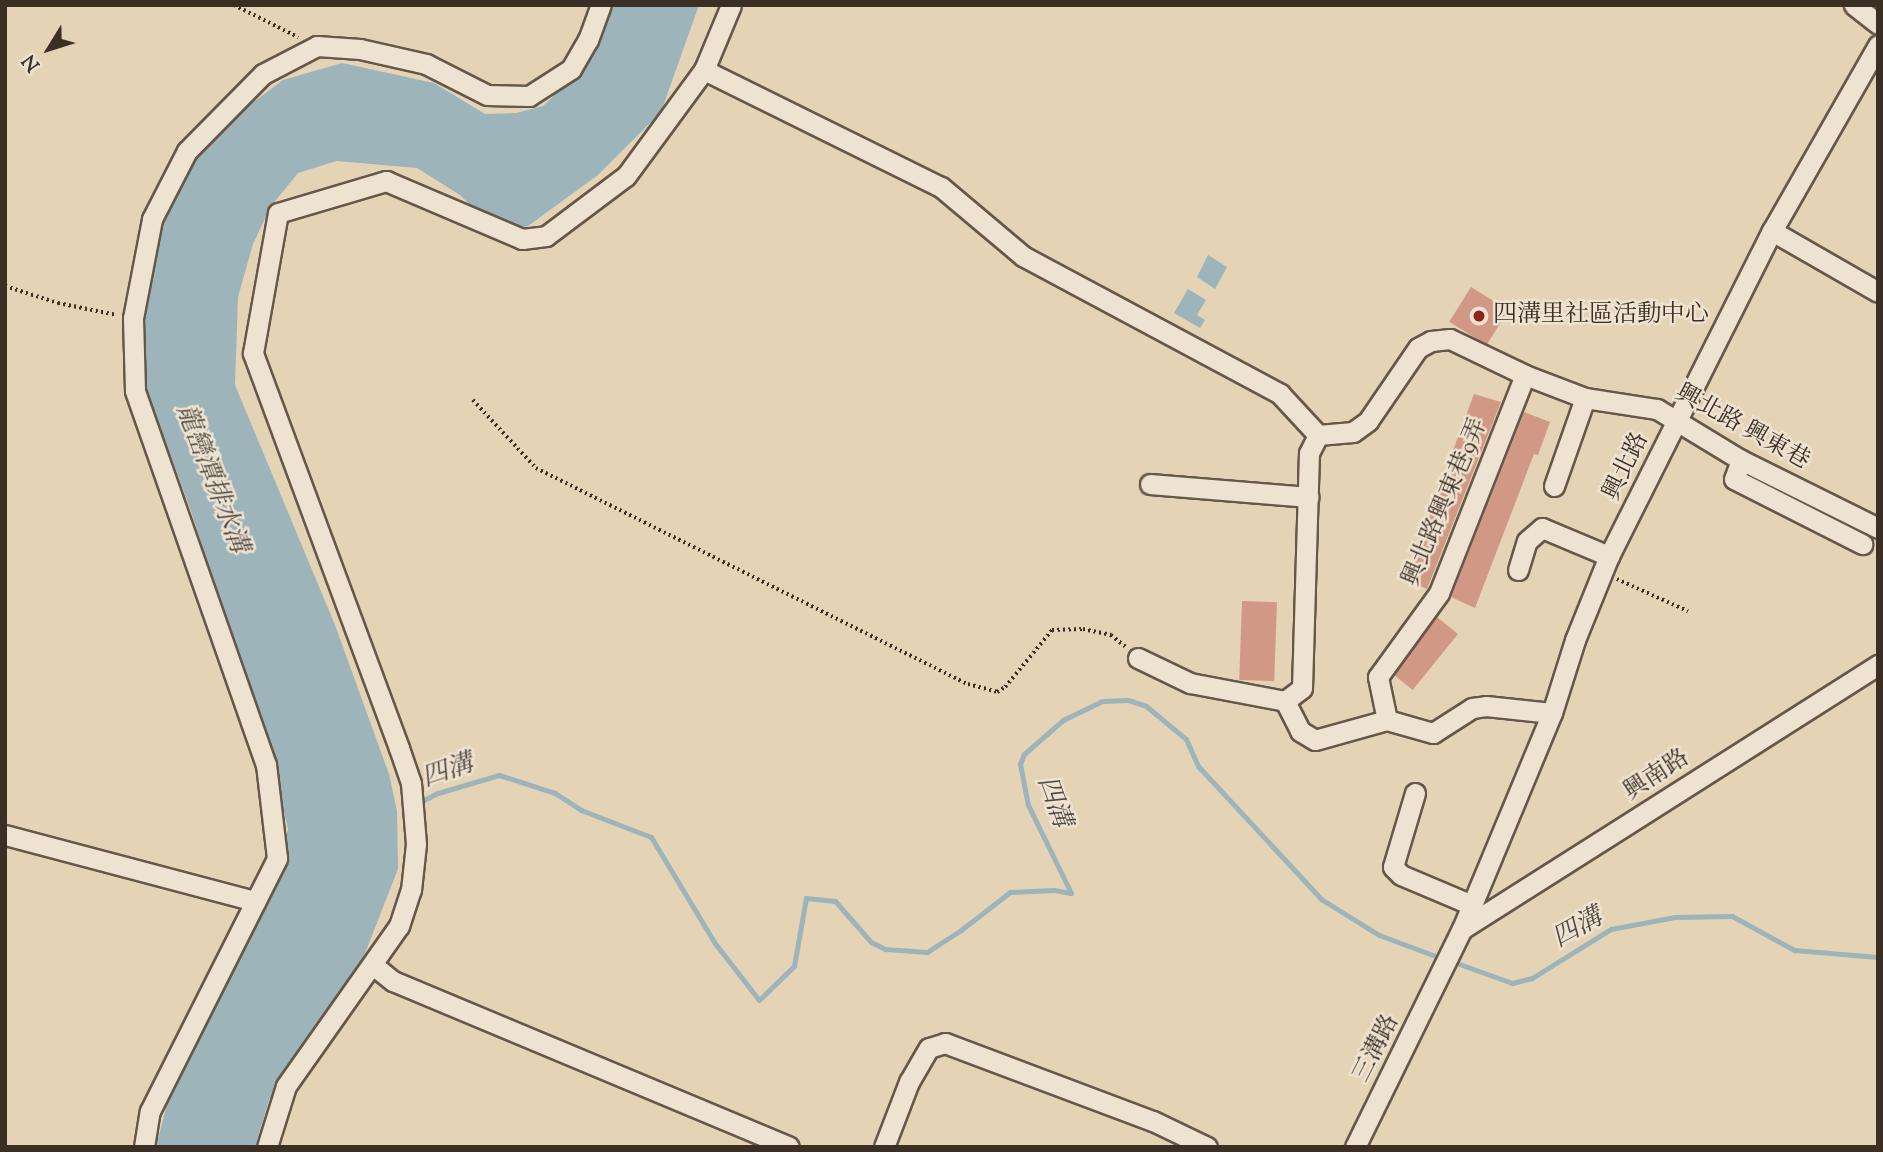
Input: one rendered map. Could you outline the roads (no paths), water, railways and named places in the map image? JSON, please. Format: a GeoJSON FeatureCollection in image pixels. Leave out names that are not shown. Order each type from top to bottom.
{"type":"FeatureCollection","features":[{"type":"Feature","properties":{"kind":"street"},"geometry":{"type":"LineString","coordinates":[[144,1147],[150,1111],[277,858],[266,765],[135,390],[133,318],[152,219],[187,151],[263,74],[317,46],[360,49],[426,64],[487,95],[529,96],[571,69],[588,40],[601,5]]}},
{"type":"Feature","properties":{"kind":"street"},"geometry":{"type":"LineString","coordinates":[[267,1147],[286,1086],[398,926],[411,890],[416,844],[411,783],[253,352],[278,213],[386,181],[522,239],[546,236],[626,176],[704,70],[731,5]]}},
{"type":"Feature","properties":{"kind":"street"},"geometry":{"type":"LineString","coordinates":[[1854,5],[1877,21]]}},
{"type":"Feature","properties":{"kind":"street","name":"興北路"},"geometry":{"type":"LineString","coordinates":[[1458,938],[1552,713],[1575,640],[1606,564],[1772,231],[1878,45]]}},
{"type":"Feature","properties":{"kind":"street"},"geometry":{"type":"LineString","coordinates":[[704,70],[941,187],[1023,256],[1280,394],[1318,435],[1309,453],[1301,688],[1284,701],[1190,683],[1138,658]]}},
{"type":"Feature","properties":{"kind":"street"},"geometry":{"type":"LineString","coordinates":[[1772,231],[1878,292]]}},
{"type":"Feature","properties":{"kind":"street","name":"興北路 興東巷"},"geometry":{"type":"LineString","coordinates":[[1318,435],[1353,432],[1368,421],[1418,348],[1431,341],[1450,339],[1525,375],[1585,398],[1657,409],[1741,460],[1878,528]]}},
{"type":"Feature","properties":{"kind":"street","name":"興北路興東巷9弄"},"geometry":{"type":"LineString","coordinates":[[1387,720],[1378,677],[1438,593],[1525,375]]}},
{"type":"Feature","properties":{"kind":"street"},"geometry":{"type":"LineString","coordinates":[[1553,486],[1585,398]]}},
{"type":"Feature","properties":{"kind":"street"},"geometry":{"type":"LineString","coordinates":[[1741,460],[1734,479],[1862,544]]}},
{"type":"Feature","properties":{"kind":"street"},"geometry":{"type":"LineString","coordinates":[[1150,484],[1308,497]]}},
{"type":"Feature","properties":{"kind":"street"},"geometry":{"type":"LineString","coordinates":[[1518,570],[1527,541],[1542,528],[1606,564]]}},
{"type":"Feature","properties":{"kind":"street","name":"興南路"},"geometry":{"type":"LineString","coordinates":[[1458,938],[1878,664]]}},
{"type":"Feature","properties":{"kind":"street"},"geometry":{"type":"LineString","coordinates":[[1284,701],[1300,731],[1315,740],[1387,720],[1433,733],[1472,708],[1486,706],[1552,713]]}},
{"type":"Feature","properties":{"kind":"street"},"geometry":{"type":"LineString","coordinates":[[1415,793],[1393,867],[1401,875],[1472,905]]}},
{"type":"Feature","properties":{"kind":"street"},"geometry":{"type":"LineString","coordinates":[[5,835],[255,901]]}},
{"type":"Feature","properties":{"kind":"street","name":"三溝路"},"geometry":{"type":"LineString","coordinates":[[1355,1147],[1458,938]]}},
{"type":"Feature","properties":{"kind":"street"},"geometry":{"type":"LineString","coordinates":[[373,965],[393,981],[466,1013],[789,1147]]}},
{"type":"Feature","properties":{"kind":"street"},"geometry":{"type":"LineString","coordinates":[[884,1147],[909,1082],[929,1048],[945,1043],[1153,1121],[1207,1147]]}},
{"type":"Feature","properties":{"kind":"water","name":"龍巒潭排水溝"},"geometry":{"type":"Polygon","coordinates":[[[611,5],[699,5],[661,112],[598,175],[528,226],[497,231],[460,195],[417,168],[337,161],[298,173],[271,206],[253,244],[238,297],[235,385],[335,625],[389,774],[397,811],[398,869],[364,956],[284,1072],[269,1100],[255,1147],[156,1147],[177,1065],[277,867],[288,829],[275,775],[191,511],[141,375],[135,330],[151,254],[171,185],[220,127],[283,80],[342,63],[434,83],[485,114],[516,113],[543,106],[567,83],[604,28],[611,5]]]}},
{"type":"Feature","properties":{"kind":"water"},"geometry":{"type":"Polygon","coordinates":[[[1208,255],[1227,267],[1215,289],[1197,277],[1208,255]]]}},
{"type":"Feature","properties":{"kind":"water"},"geometry":{"type":"Polygon","coordinates":[[[1188,289],[1206,300],[1197,315],[1205,320],[1200,328],[1174,313],[1188,289]]]}},
{"type":"Feature","properties":{"kind":"waterway","name":"四溝"},"geometry":{"type":"LineString","coordinates":[[418,803],[438,793],[499,775],[555,793],[581,810],[651,837],[714,942],[759,1000],[794,966],[806,898],[835,901],[871,942],[885,949],[927,952],[1010,892],[1054,890],[1071,893],[1028,805],[1020,764],[1024,754],[1063,720],[1102,701],[1128,700],[1146,706],[1186,739],[1198,766],[1321,899],[1379,935],[1441,958]]}},
{"type":"Feature","properties":{"kind":"waterway","name":"四溝"},"geometry":{"type":"LineString","coordinates":[[1451,961],[1512,983],[1532,978],[1611,929],[1675,917],[1732,916],[1794,950],[1878,957]]}},
{"type":"Feature","properties":{"kind":"place","name":"四溝里社區活動中心"},"geometry":{"type":"Point","coordinates":[1479,316]}}]}
